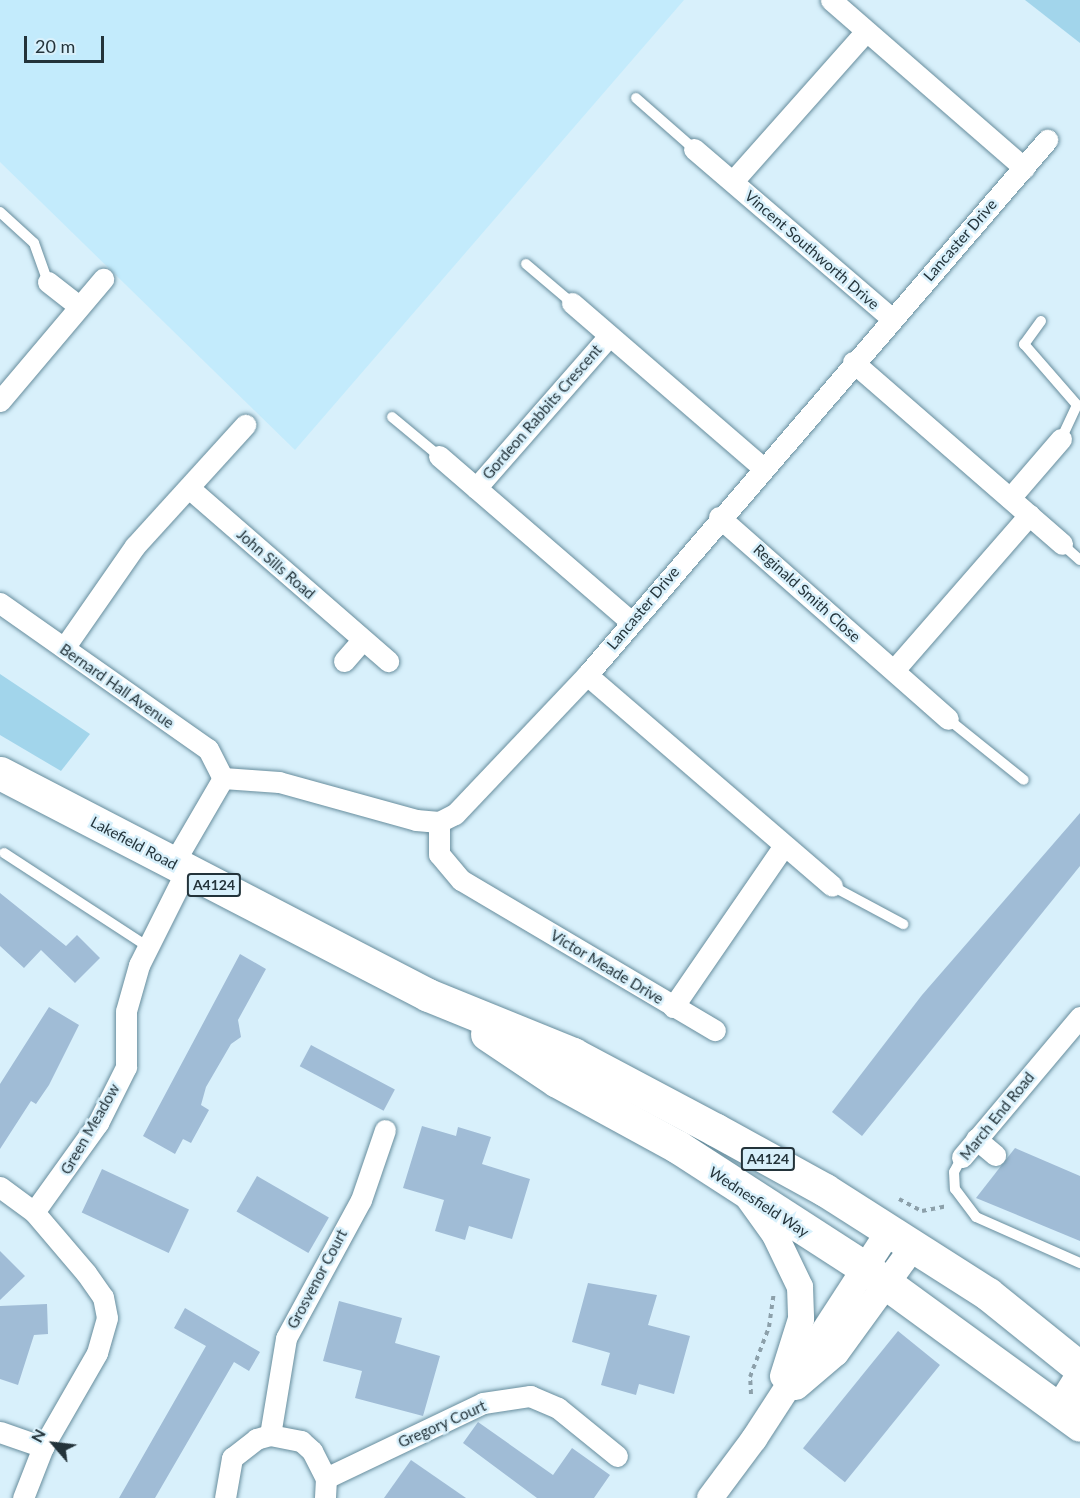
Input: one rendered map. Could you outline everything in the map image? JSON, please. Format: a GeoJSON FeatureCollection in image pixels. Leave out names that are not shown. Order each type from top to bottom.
{"type":"FeatureCollection","features":[{"type":"Feature","properties":{"kind":"main road","name":"Lakefield Road"},"geometry":{"type":"LineString","coordinates":[[0,773],[179,868],[428,995]]}},
{"type":"Feature","properties":{"kind":"main road","name":"Wednesfield Way"},"geometry":{"type":"LineString","coordinates":[[428,995],[876,1276],[1073,1412]]}},
{"type":"Feature","properties":{"kind":"main road","name":"A4124"},"geometry":{"type":"LineString","coordinates":[[428,995],[573,1054],[825,1190],[1016,1316],[1080,1368]]}},
{"type":"Feature","properties":{"kind":"main road"},"geometry":{"type":"LineString","coordinates":[[1016,1316],[1080,1335]]}},
{"type":"Feature","properties":{"kind":"main road"},"geometry":{"type":"LineString","coordinates":[[1073,1412],[1080,1377]]}},
{"type":"Feature","properties":{"kind":"street"},"geometry":{"type":"LineString","coordinates":[[831,0],[1024,168]]}},
{"type":"Feature","properties":{"kind":"street","name":"Vincent Southworth Drive"},"geometry":{"type":"LineString","coordinates":[[733,181],[866,31]]}},
{"type":"Feature","properties":{"kind":"street","name":"Lancaster Drive"},"geometry":{"type":"LineString","coordinates":[[439,822],[497,775],[586,675],[762,467],[1047,140]]}},
{"type":"Feature","properties":{"kind":"street","name":"Vincent Southworth Drive"},"geometry":{"type":"LineString","coordinates":[[694,149],[892,319]]}},
{"type":"Feature","properties":{"kind":"street"},"geometry":{"type":"LineString","coordinates":[[0,401],[103,279]]}},
{"type":"Feature","properties":{"kind":"street"},"geometry":{"type":"LineString","coordinates":[[48,282],[79,306]]}},
{"type":"Feature","properties":{"kind":"street","name":"Gordeon Rabbits Crescent"},"geometry":{"type":"LineString","coordinates":[[573,303],[762,467]]}},
{"type":"Feature","properties":{"kind":"street","name":"Gordeon Rabbits Crescent"},"geometry":{"type":"LineString","coordinates":[[476,488],[609,336]]}},
{"type":"Feature","properties":{"kind":"street"},"geometry":{"type":"LineString","coordinates":[[853,362],[1062,544]]}},
{"type":"Feature","properties":{"kind":"street"},"geometry":{"type":"LineString","coordinates":[[64,648],[135,546],[245,425]]}},
{"type":"Feature","properties":{"kind":"street"},"geometry":{"type":"LineString","coordinates":[[1010,498],[1061,439]]}},
{"type":"Feature","properties":{"kind":"street","name":"Gordeon Rabbits Crescent"},"geometry":{"type":"LineString","coordinates":[[439,456],[631,622]]}},
{"type":"Feature","properties":{"kind":"street","name":"John Sills Road"},"geometry":{"type":"LineString","coordinates":[[189,488],[388,661]]}},
{"type":"Feature","properties":{"kind":"street"},"geometry":{"type":"LineString","coordinates":[[894,670],[1029,515]]}},
{"type":"Feature","properties":{"kind":"street","name":"Reginald Smith Close"},"geometry":{"type":"LineString","coordinates":[[719,517],[948,719]]}},
{"type":"Feature","properties":{"kind":"street","name":"Bernard Hall Avenue"},"geometry":{"type":"LineString","coordinates":[[0,603],[208,749],[222,778]]}},
{"type":"Feature","properties":{"kind":"street"},"geometry":{"type":"LineString","coordinates":[[344,661],[362,640]]}},
{"type":"Feature","properties":{"kind":"street"},"geometry":{"type":"LineString","coordinates":[[586,675],[783,847],[832,886]]}},
{"type":"Feature","properties":{"kind":"street"},"geometry":{"type":"LineString","coordinates":[[179,868],[222,778],[279,782],[439,822]]}},
{"type":"Feature","properties":{"kind":"street","name":"Victor Meade Drive"},"geometry":{"type":"LineString","coordinates":[[439,822],[440,854],[461,880],[673,1006],[783,847]]}},
{"type":"Feature","properties":{"kind":"street","name":"Green Meadow"},"geometry":{"type":"LineString","coordinates":[[34,1212],[92,1132],[126,1067],[126,1011],[179,868]]}},
{"type":"Feature","properties":{"kind":"street"},"geometry":{"type":"LineString","coordinates":[[673,1006],[715,1030]]}},
{"type":"Feature","properties":{"kind":"street","name":"March End Road"},"geometry":{"type":"LineString","coordinates":[[962,1158],[1080,1017]]}},
{"type":"Feature","properties":{"kind":"street","name":"Grosvenor Court"},"geometry":{"type":"LineString","coordinates":[[270,1435],[286,1338],[361,1200],[385,1130]]}},
{"type":"Feature","properties":{"kind":"street"},"geometry":{"type":"LineString","coordinates":[[976,1139],[995,1155]]}},
{"type":"Feature","properties":{"kind":"street"},"geometry":{"type":"LineString","coordinates":[[0,1187],[34,1212],[86,1273],[103,1296],[107,1318],[97,1353],[43,1447],[23,1498]]}},
{"type":"Feature","properties":{"kind":"street"},"geometry":{"type":"LineString","coordinates":[[745,1193],[775,1235],[800,1287],[801,1319],[773,1407]]}},
{"type":"Feature","properties":{"kind":"street"},"geometry":{"type":"LineString","coordinates":[[710,1498],[773,1407],[836,1353],[876,1276],[901,1239]]}},
{"type":"Feature","properties":{"kind":"street","name":"Gregory Court"},"geometry":{"type":"LineString","coordinates":[[326,1488],[483,1403],[530,1396],[558,1408],[617,1456]]}},
{"type":"Feature","properties":{"kind":"street"},"geometry":{"type":"LineString","coordinates":[[0,1432],[43,1447]]}},
{"type":"Feature","properties":{"kind":"street"},"geometry":{"type":"LineString","coordinates":[[225,1498],[232,1458],[256,1439],[270,1435],[301,1441],[317,1457],[326,1488]]}},
{"type":"Feature","properties":{"kind":"lane"},"geometry":{"type":"LineString","coordinates":[[636,98],[694,149]]}},
{"type":"Feature","properties":{"kind":"lane"},"geometry":{"type":"LineString","coordinates":[[0,212],[34,243],[48,282]]}},
{"type":"Feature","properties":{"kind":"lane"},"geometry":{"type":"LineString","coordinates":[[526,264],[573,303]]}},
{"type":"Feature","properties":{"kind":"lane"},"geometry":{"type":"LineString","coordinates":[[1041,321],[1024,344],[1077,405],[1061,439]]}},
{"type":"Feature","properties":{"kind":"lane"},"geometry":{"type":"LineString","coordinates":[[392,417],[439,456]]}},
{"type":"Feature","properties":{"kind":"lane"},"geometry":{"type":"LineString","coordinates":[[1062,544],[1080,560]]}},
{"type":"Feature","properties":{"kind":"lane"},"geometry":{"type":"LineString","coordinates":[[948,719],[1024,780]]}},
{"type":"Feature","properties":{"kind":"lane"},"geometry":{"type":"LineString","coordinates":[[4,854],[148,947]]}},
{"type":"Feature","properties":{"kind":"lane"},"geometry":{"type":"LineString","coordinates":[[832,886],[903,924]]}},
{"type":"Feature","properties":{"kind":"lane","name":"March End Road"},"geometry":{"type":"LineString","coordinates":[[962,1158],[954,1172],[955,1189],[976,1217],[1080,1263]]}},
{"type":"Feature","properties":{"kind":"shaded area"},"geometry":{"type":"Polygon","coordinates":[[[0,0],[684,0],[295,450],[0,162],[0,0]]]}},
{"type":"Feature","properties":{"kind":"shaded area"},"geometry":{"type":"Polygon","coordinates":[[[1025,0],[1080,0],[1080,43],[1025,0]]]}},
{"type":"Feature","properties":{"kind":"shaded area"},"geometry":{"type":"Polygon","coordinates":[[[0,674],[90,734],[61,771],[0,735],[0,674]]]}},
{"type":"Feature","properties":{"kind":"building"},"geometry":{"type":"Polygon","coordinates":[[[1080,813],[1080,866],[862,1136],[832,1112],[922,995],[1080,813]]]}},
{"type":"Feature","properties":{"kind":"building"},"geometry":{"type":"Polygon","coordinates":[[[0,893],[66,946],[77,935],[100,958],[75,983],[41,950],[24,968],[0,946],[0,893]]]}},
{"type":"Feature","properties":{"kind":"building"},"geometry":{"type":"Polygon","coordinates":[[[240,954],[266,969],[238,1020],[241,1037],[231,1044],[206,1087],[201,1105],[209,1110],[191,1143],[183,1139],[175,1154],[143,1136],[240,954]]]}},
{"type":"Feature","properties":{"kind":"building"},"geometry":{"type":"Polygon","coordinates":[[[49,1007],[79,1025],[49,1085],[36,1104],[31,1101],[0,1149],[0,1084],[49,1007]]]}},
{"type":"Feature","properties":{"kind":"building"},"geometry":{"type":"Polygon","coordinates":[[[311,1045],[395,1090],[384,1111],[300,1066],[311,1045]]]}},
{"type":"Feature","properties":{"kind":"building"},"geometry":{"type":"Polygon","coordinates":[[[422,1126],[456,1136],[458,1127],[491,1137],[482,1164],[530,1179],[512,1239],[469,1226],[465,1240],[435,1231],[444,1200],[403,1188],[422,1126]]]}},
{"type":"Feature","properties":{"kind":"building"},"geometry":{"type":"Polygon","coordinates":[[[1015,1148],[1080,1176],[1080,1241],[976,1198],[1015,1148]]]}},
{"type":"Feature","properties":{"kind":"building"},"geometry":{"type":"Polygon","coordinates":[[[102,1169],[189,1210],[169,1253],[82,1213],[102,1169]]]}},
{"type":"Feature","properties":{"kind":"building"},"geometry":{"type":"Polygon","coordinates":[[[257,1176],[329,1218],[308,1253],[236,1212],[257,1176]]]}},
{"type":"Feature","properties":{"kind":"building"},"geometry":{"type":"Polygon","coordinates":[[[0,1251],[25,1276],[0,1300],[0,1251]]]}},
{"type":"Feature","properties":{"kind":"building"},"geometry":{"type":"Polygon","coordinates":[[[588,1283],[657,1295],[648,1325],[690,1336],[674,1394],[639,1384],[636,1395],[601,1385],[610,1353],[572,1342],[588,1283]]]}},
{"type":"Feature","properties":{"kind":"building"},"geometry":{"type":"Polygon","coordinates":[[[339,1301],[402,1318],[395,1343],[440,1356],[423,1416],[355,1398],[362,1371],[323,1361],[339,1301]]]}},
{"type":"Feature","properties":{"kind":"building"},"geometry":{"type":"Polygon","coordinates":[[[47,1304],[48,1334],[34,1335],[18,1385],[0,1379],[0,1306],[47,1304]]]}},
{"type":"Feature","properties":{"kind":"building"},"geometry":{"type":"Polygon","coordinates":[[[185,1308],[260,1352],[249,1371],[234,1362],[155,1498],[119,1498],[206,1346],[174,1328],[185,1308]]]}},
{"type":"Feature","properties":{"kind":"building"},"geometry":{"type":"Polygon","coordinates":[[[898,1331],[940,1365],[845,1482],[803,1448],[898,1331]]]}},
{"type":"Feature","properties":{"kind":"building"},"geometry":{"type":"Polygon","coordinates":[[[478,1422],[553,1475],[572,1448],[610,1475],[594,1498],[537,1498],[463,1443],[478,1422]]]}},
{"type":"Feature","properties":{"kind":"building"},"geometry":{"type":"Polygon","coordinates":[[[411,1460],[466,1498],[384,1498],[411,1460]]]}}]}
